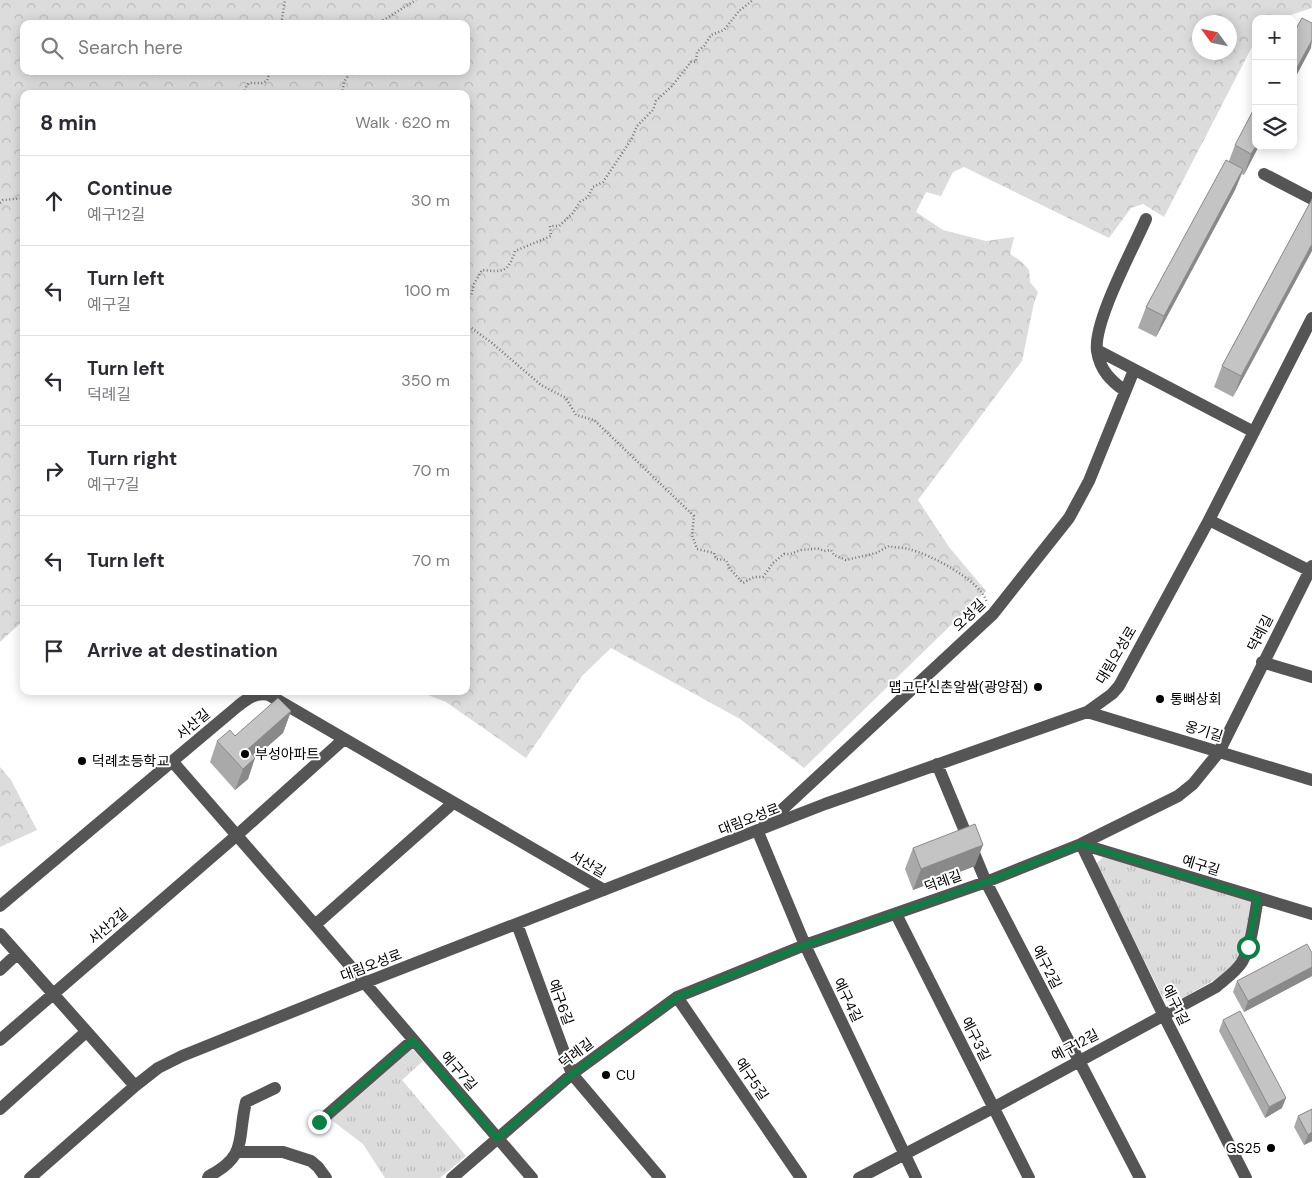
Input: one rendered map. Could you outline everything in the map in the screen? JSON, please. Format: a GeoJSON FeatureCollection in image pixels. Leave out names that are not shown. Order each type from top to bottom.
{"type":"FeatureCollection","features":[{"type":"Feature","properties":{"kind":"street"},"geometry":{"type":"LineString","coordinates":[[1264,174],[1312,199]]}},
{"type":"Feature","properties":{"kind":"street"},"geometry":{"type":"LineString","coordinates":[[1124,391],[1105,373],[1099,361],[1097,350],[1099,328],[1105,310],[1146,219]]}},
{"type":"Feature","properties":{"kind":"street","name":"대림오성로"},"geometry":{"type":"LineString","coordinates":[[30,1178],[135,1086],[158,1068],[182,1056],[364,983],[758,832],[825,804],[1088,712],[1112,694],[1118,686],[1209,520],[1312,318]]}},
{"type":"Feature","properties":{"kind":"street"},"geometry":{"type":"LineString","coordinates":[[1097,350],[1254,432]]}},
{"type":"Feature","properties":{"kind":"street","name":"오성길"},"geometry":{"type":"LineString","coordinates":[[758,832],[993,614],[1069,518],[1089,481],[1134,370]]}},
{"type":"Feature","properties":{"kind":"street"},"geometry":{"type":"LineString","coordinates":[[1209,520],[1311,570]]}},
{"type":"Feature","properties":{"kind":"street","name":"덕례길"},"geometry":{"type":"LineString","coordinates":[[452,1178],[572,1074],[677,997],[805,945],[986,882],[1081,844],[1178,796],[1193,784],[1219,752],[1262,662],[1311,570]]}},
{"type":"Feature","properties":{"kind":"street"},"geometry":{"type":"LineString","coordinates":[[1262,662],[1312,676]]}},
{"type":"Feature","properties":{"kind":"street","name":"서산길"},"geometry":{"type":"LineString","coordinates":[[0,906],[245,701],[257,695]]}},
{"type":"Feature","properties":{"kind":"street","name":"서산길"},"geometry":{"type":"LineString","coordinates":[[269,695],[604,890]]}},
{"type":"Feature","properties":{"kind":"street","name":"옹기길"},"geometry":{"type":"LineString","coordinates":[[1088,712],[1312,780]]}},
{"type":"Feature","properties":{"kind":"street","name":"서산2길"},"geometry":{"type":"LineString","coordinates":[[0,1040],[236,836],[344,739]]}},
{"type":"Feature","properties":{"kind":"street"},"geometry":{"type":"LineString","coordinates":[[172,761],[364,983]]}},
{"type":"Feature","properties":{"kind":"street","name":"예구2길"},"geometry":{"type":"LineString","coordinates":[[937,764],[986,882],[1140,1178]]}},
{"type":"Feature","properties":{"kind":"street"},"geometry":{"type":"LineString","coordinates":[[315,925],[453,803]]}},
{"type":"Feature","properties":{"kind":"street","name":"예구4길"},"geometry":{"type":"LineString","coordinates":[[758,832],[805,945],[916,1178]]}},
{"type":"Feature","properties":{"kind":"street","name":"예구길"},"geometry":{"type":"LineString","coordinates":[[1081,844],[1312,914]]}},
{"type":"Feature","properties":{"kind":"street","name":"예구1길"},"geometry":{"type":"LineString","coordinates":[[1081,844],[1164,1016],[1246,1178]]}},
{"type":"Feature","properties":{"kind":"street","name":"예구12길"},"geometry":{"type":"LineString","coordinates":[[859,1178],[994,1108],[1078,1060],[1216,987],[1232,974],[1242,962],[1248,947],[1258,898]]}},
{"type":"Feature","properties":{"kind":"street","name":"예구3길"},"geometry":{"type":"LineString","coordinates":[[896,914],[1029,1178]]}},
{"type":"Feature","properties":{"kind":"street","name":"예구6길"},"geometry":{"type":"LineString","coordinates":[[516,924],[572,1074],[660,1178]]}},
{"type":"Feature","properties":{"kind":"street"},"geometry":{"type":"LineString","coordinates":[[0,934],[135,1086]]}},
{"type":"Feature","properties":{"kind":"street"},"geometry":{"type":"LineString","coordinates":[[0,970],[17,954]]}},
{"type":"Feature","properties":{"kind":"street","name":"예구7길"},"geometry":{"type":"LineString","coordinates":[[364,983],[532,1178]]}},
{"type":"Feature","properties":{"kind":"street","name":"예구5길"},"geometry":{"type":"LineString","coordinates":[[677,997],[801,1178]]}},
{"type":"Feature","properties":{"kind":"street"},"geometry":{"type":"LineString","coordinates":[[0,1109],[86,1032]]}},
{"type":"Feature","properties":{"kind":"street"},"geometry":{"type":"LineString","coordinates":[[319,1122],[413,1040]]}},
{"type":"Feature","properties":{"kind":"street"},"geometry":{"type":"LineString","coordinates":[[208,1178],[225,1168],[238,1152],[246,1102],[275,1088]]}},
{"type":"Feature","properties":{"kind":"street"},"geometry":{"type":"LineString","coordinates":[[238,1152],[283,1152],[311,1161],[326,1178]]}},
{"type":"Feature","properties":{"kind":"path"},"geometry":{"type":"LineString","coordinates":[[281,20],[285,0]]}},
{"type":"Feature","properties":{"kind":"path"},"geometry":{"type":"LineString","coordinates":[[470,296],[482,270],[501,272],[506,270],[515,251],[551,236],[550,226],[559,226],[573,213],[580,202],[588,197],[592,187],[603,182],[631,140],[637,126],[652,110],[656,101],[672,86],[692,62],[696,62],[697,52],[704,46],[708,38],[724,30],[739,11],[754,0]]}},
{"type":"Feature","properties":{"kind":"path"},"geometry":{"type":"LineString","coordinates":[[383,20],[413,1]]}},
{"type":"Feature","properties":{"kind":"path"},"geometry":{"type":"LineString","coordinates":[[245,90],[249,83],[262,84],[267,81],[269,75]]}},
{"type":"Feature","properties":{"kind":"path"},"geometry":{"type":"LineString","coordinates":[[343,90],[344,82],[348,75]]}},
{"type":"Feature","properties":{"kind":"path"},"geometry":{"type":"LineString","coordinates":[[0,203],[3,200],[20,198]]}},
{"type":"Feature","properties":{"kind":"path"},"geometry":{"type":"LineString","coordinates":[[470,327],[541,385],[566,398],[576,415],[594,420],[694,516],[692,535],[697,549],[714,553],[716,559],[726,560],[730,570],[743,583],[754,577],[763,577],[773,563],[784,554],[790,555],[802,549],[810,551],[817,548],[824,551],[831,550],[834,555],[846,560],[876,554],[889,546],[907,548],[947,565],[967,577],[987,601],[986,610]]}},
{"type":"Feature","properties":{"kind":"green space"},"geometry":{"type":"Polygon","coordinates":[[[0,0],[1312,0],[1312,8],[1290,15],[1252,15],[1252,47],[1164,217],[1143,204],[1131,208],[1109,238],[964,167],[953,172],[941,196],[926,192],[916,212],[943,230],[986,241],[1014,237],[1010,254],[1022,262],[1029,270],[1030,282],[1038,292],[1022,361],[918,500],[949,547],[986,591],[804,768],[740,719],[611,648],[582,676],[526,758],[446,702],[428,695],[470,695],[470,90],[20,90],[20,624],[0,642],[0,0]]]}},
{"type":"Feature","properties":{"kind":"green space"},"geometry":{"type":"Polygon","coordinates":[[[0,767],[11,780],[37,830],[0,847],[0,767]]]}},
{"type":"Feature","properties":{"kind":"green space"},"geometry":{"type":"Polygon","coordinates":[[[1103,857],[1255,900],[1247,937],[1235,962],[1220,976],[1182,998],[1175,1001],[1164,1000],[1096,864],[1103,857]]]}},
{"type":"Feature","properties":{"kind":"green space"},"geometry":{"type":"Polygon","coordinates":[[[410,1046],[423,1061],[402,1080],[466,1156],[440,1178],[385,1178],[363,1144],[330,1119],[410,1046]]]}},
{"type":"Feature","properties":{"kind":"building"},"geometry":{"type":"Polygon","coordinates":[[[1302,18],[1312,23],[1312,40],[1297,68],[1297,60],[1297,27],[1302,18]]]}},
{"type":"Feature","properties":{"kind":"building"},"geometry":{"type":"Polygon","coordinates":[[[1252,113],[1254,150],[1251,154],[1235,145],[1252,113]]]}},
{"type":"Feature","properties":{"kind":"building"},"geometry":{"type":"Polygon","coordinates":[[[1226,160],[1243,169],[1164,316],[1146,307],[1226,160]]]}},
{"type":"Feature","properties":{"kind":"building"},"geometry":{"type":"Polygon","coordinates":[[[1312,199],[1312,244],[1241,376],[1222,366],[1312,199]]]}},
{"type":"Feature","properties":{"kind":"building"},"geometry":{"type":"Polygon","coordinates":[[[278,698],[291,711],[248,749],[255,758],[243,769],[217,741],[230,730],[235,736],[278,698]]]}},
{"type":"Feature","properties":{"kind":"building"},"geometry":{"type":"Polygon","coordinates":[[[975,824],[983,845],[921,869],[913,848],[975,824]]]}},
{"type":"Feature","properties":{"kind":"building"},"geometry":{"type":"Polygon","coordinates":[[[1307,944],[1312,953],[1312,967],[1248,1001],[1237,981],[1307,944]]]}},
{"type":"Feature","properties":{"kind":"building"},"geometry":{"type":"Polygon","coordinates":[[[1240,1011],[1286,1098],[1269,1107],[1223,1020],[1240,1011]]]}},
{"type":"Feature","properties":{"kind":"building"},"geometry":{"type":"Polygon","coordinates":[[[1312,1109],[1312,1132],[1308,1135],[1298,1116],[1312,1109]]]}},
{"type":"Feature","properties":{"kind":"place","name":"맵고단신촌알쌈(광양점)"},"geometry":{"type":"Point","coordinates":[1038,687]}},
{"type":"Feature","properties":{"kind":"place","name":"통뼈상회"},"geometry":{"type":"Point","coordinates":[1160,699]}},
{"type":"Feature","properties":{"kind":"place","name":"부성아파트"},"geometry":{"type":"Point","coordinates":[245,754]}},
{"type":"Feature","properties":{"kind":"place","name":"덕례초등학교"},"geometry":{"type":"Point","coordinates":[82,761]}},
{"type":"Feature","properties":{"kind":"place","name":"CU"},"geometry":{"type":"Point","coordinates":[606,1075]}},
{"type":"Feature","properties":{"kind":"place","name":"GS25"},"geometry":{"type":"Point","coordinates":[1271,1148]}},
{"type":"Feature","properties":{"kind":"route"},"geometry":{"type":"LineString","coordinates":[[319,1122],[413,1040],[497,1138],[572,1074],[677,997],[805,945],[986,882],[1081,844],[1258,898],[1248,947]]}}]}
